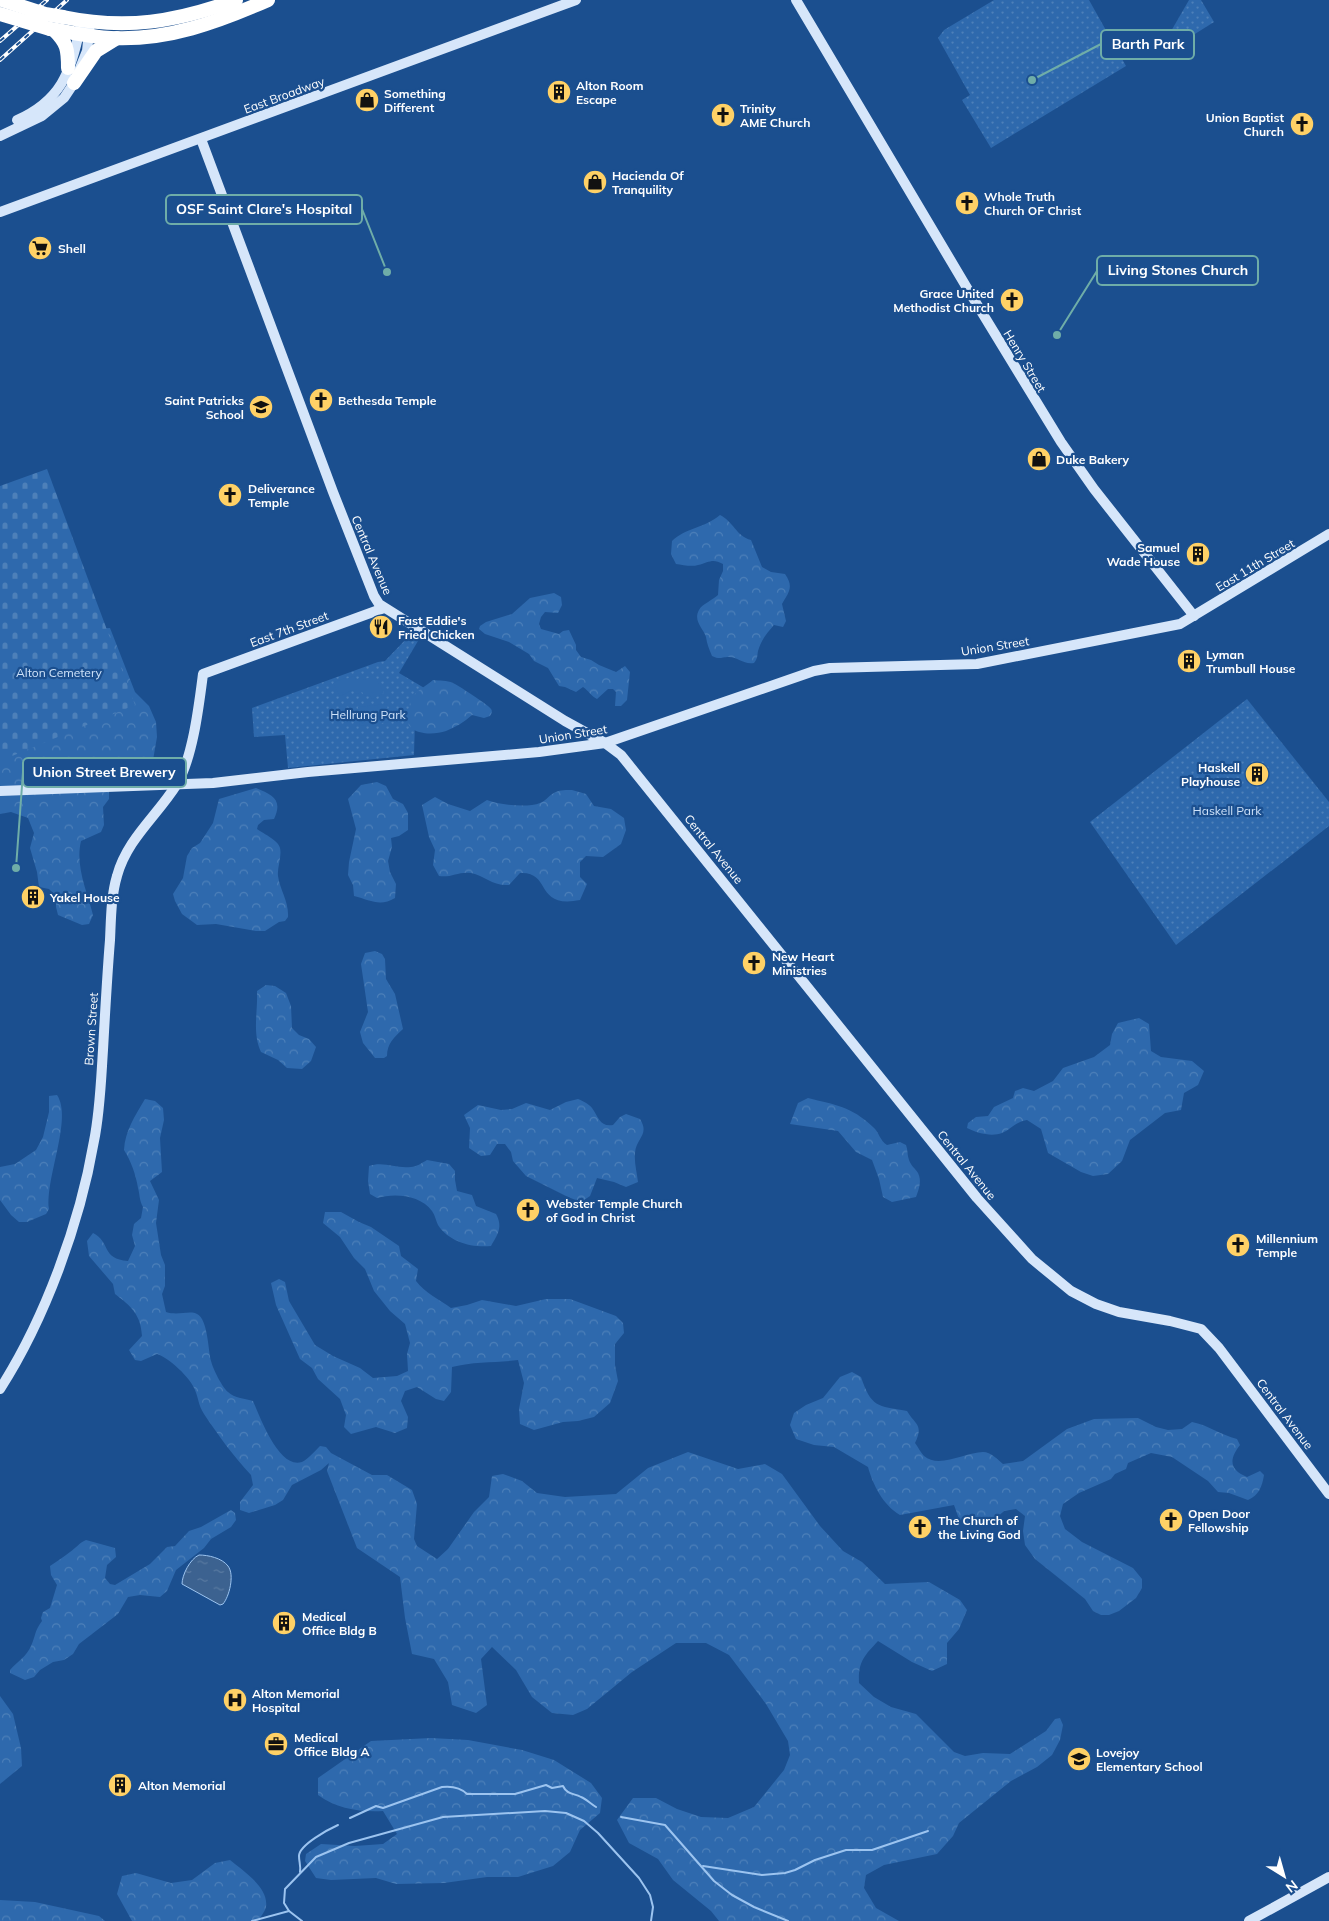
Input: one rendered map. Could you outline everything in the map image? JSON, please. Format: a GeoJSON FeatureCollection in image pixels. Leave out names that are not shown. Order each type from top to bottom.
{"type":"FeatureCollection","features":[{"type":"Feature","properties":{"kind":"highway"},"geometry":{"type":"LineString","coordinates":[[2,0],[63,18],[85,28],[118,38],[164,35],[200,27],[222,20],[268,0]]}},
{"type":"Feature","properties":{"kind":"highway"},"geometry":{"type":"LineString","coordinates":[[0,14],[52,29],[85,28],[153,23],[189,16],[233,1]]}},
{"type":"Feature","properties":{"kind":"highway"},"geometry":{"type":"LineString","coordinates":[[52,29],[63,39],[68,48],[68,68]]}},
{"type":"Feature","properties":{"kind":"highway"},"geometry":{"type":"LineString","coordinates":[[74,83],[96,50],[118,38]]}},
{"type":"Feature","properties":{"kind":"street","name":"East Broadway"},"geometry":{"type":"LineString","coordinates":[[0,212],[201,139],[552,4],[576,0]]}},
{"type":"Feature","properties":{"kind":"street","name":"Henry Street"},"geometry":{"type":"LineString","coordinates":[[796,0],[1061,442],[1094,489],[1194,616]]}},
{"type":"Feature","properties":{"kind":"street"},"geometry":{"type":"LineString","coordinates":[[0,128],[38,110],[49,101],[63,82],[85,28]]}},
{"type":"Feature","properties":{"kind":"street"},"geometry":{"type":"LineString","coordinates":[[0,136],[30,122],[54,107],[64,98],[74,83],[87,51],[85,28]]}},
{"type":"Feature","properties":{"kind":"street","name":"Central Avenue"},"geometry":{"type":"LineString","coordinates":[[201,139],[336,501],[374,596],[384,608],[621,755],[971,1190],[1019,1246],[1058,1282],[1096,1304],[1129,1314],[1192,1326],[1207,1333],[1329,1494]]}},
{"type":"Feature","properties":{"kind":"street","name":"East 11th Street"},"geometry":{"type":"LineString","coordinates":[[1194,616],[1329,534]]}},
{"type":"Feature","properties":{"kind":"street","name":"East 7th Street"},"geometry":{"type":"LineString","coordinates":[[203,674],[384,608]]}},
{"type":"Feature","properties":{"kind":"street","name":"Union Street"},"geometry":{"type":"LineString","coordinates":[[0,791],[214,783],[308,772],[526,753],[604,743],[814,671],[830,668],[977,664],[1180,624],[1194,616]]}},
{"type":"Feature","properties":{"kind":"street","name":"Brown Street"},"geometry":{"type":"LineString","coordinates":[[0,1389],[18,1358],[53,1282],[75,1224],[87,1177],[95,1140],[103,1053],[111,923],[117,877],[131,845],[176,785],[184,768],[190,748],[203,674]]}},
{"type":"Feature","properties":{"kind":"street"},"geometry":{"type":"LineString","coordinates":[[1249,1921],[1329,1878]]}},
{"type":"Feature","properties":{"kind":"green space"},"geometry":{"type":"Polygon","coordinates":[[[994,0],[1089,0],[1126,66],[991,148],[962,100],[970,95],[938,38],[944,30],[994,0]]]}},
{"type":"Feature","properties":{"kind":"green space"},"geometry":{"type":"Polygon","coordinates":[[[1189,0],[1201,0],[1214,22],[1155,59],[1189,0]]]}},
{"type":"Feature","properties":{"kind":"green space","name":"Alton Cemetery"},"geometry":{"type":"Polygon","coordinates":[[[47,469],[135,705],[0,761],[0,486],[47,469]]]}},
{"type":"Feature","properties":{"kind":"green space"},"geometry":{"type":"Polygon","coordinates":[[[720,515],[742,535],[751,540],[762,567],[771,572],[785,574],[790,586],[782,604],[786,621],[783,627],[774,625],[767,634],[761,643],[754,663],[747,663],[732,657],[719,658],[712,656],[697,618],[700,608],[718,595],[723,564],[714,561],[693,566],[676,564],[671,554],[672,541],[677,537],[708,523],[720,515]]]}},
{"type":"Feature","properties":{"kind":"green space"},"geometry":{"type":"Polygon","coordinates":[[[554,593],[561,597],[562,605],[558,613],[545,612],[539,624],[541,629],[559,634],[569,630],[576,645],[576,650],[581,657],[616,672],[625,666],[630,672],[627,700],[621,706],[615,706],[616,692],[613,689],[608,689],[597,699],[583,687],[576,692],[559,686],[548,668],[534,661],[529,654],[509,642],[485,634],[479,629],[486,622],[512,614],[530,598],[554,593]]]}},
{"type":"Feature","properties":{"kind":"green space"},"geometry":{"type":"Polygon","coordinates":[[[110,628],[135,692],[149,706],[156,722],[157,737],[152,776],[149,781],[109,783],[109,799],[103,807],[104,825],[101,832],[81,841],[81,869],[93,915],[89,924],[82,925],[58,915],[56,896],[49,889],[39,887],[30,848],[34,833],[28,818],[11,812],[0,814],[0,683],[89,629],[110,628]]]}},
{"type":"Feature","properties":{"kind":"green space","name":"Hellrung Park"},"geometry":{"type":"Polygon","coordinates":[[[408,637],[418,641],[399,673],[426,689],[415,720],[414,755],[288,768],[285,735],[254,737],[252,708],[385,661],[408,637]]]}},
{"type":"Feature","properties":{"kind":"green space"},"geometry":{"type":"Polygon","coordinates":[[[374,675],[384,693],[372,699],[370,695],[365,696],[362,692],[356,694],[353,690],[340,696],[333,683],[354,676],[356,680],[362,677],[364,680],[374,675]]]}},
{"type":"Feature","properties":{"kind":"green space"},"geometry":{"type":"Polygon","coordinates":[[[433,680],[451,682],[460,687],[489,707],[492,713],[484,718],[472,715],[457,726],[440,733],[419,732],[413,729],[407,720],[411,699],[433,680]]]}},
{"type":"Feature","properties":{"kind":"green space","name":"Haskell Park"},"geometry":{"type":"Polygon","coordinates":[[[1247,699],[1329,802],[1329,826],[1176,945],[1090,822],[1247,699]]]}},
{"type":"Feature","properties":{"kind":"green space"},"geometry":{"type":"Polygon","coordinates":[[[387,704],[389,722],[360,726],[358,707],[387,704]]]}},
{"type":"Feature","properties":{"kind":"green space"},"geometry":{"type":"Polygon","coordinates":[[[377,782],[386,786],[393,799],[403,804],[408,813],[408,830],[399,836],[391,838],[392,847],[388,861],[390,872],[396,884],[395,898],[385,902],[370,901],[354,896],[353,885],[348,875],[356,829],[348,799],[361,785],[377,782]]]}},
{"type":"Feature","properties":{"kind":"green space"},"geometry":{"type":"Polygon","coordinates":[[[256,788],[272,796],[277,803],[277,812],[274,819],[264,820],[258,825],[257,829],[279,845],[278,876],[287,906],[288,917],[285,921],[279,922],[265,931],[216,924],[197,925],[182,914],[173,894],[183,878],[187,856],[192,848],[200,843],[213,823],[219,799],[256,788]]]}},
{"type":"Feature","properties":{"kind":"green space"},"geometry":{"type":"Polygon","coordinates":[[[572,790],[586,794],[594,806],[611,809],[624,818],[626,830],[621,844],[603,857],[586,856],[580,862],[580,877],[587,884],[580,900],[566,901],[556,899],[549,895],[541,883],[530,874],[520,873],[509,885],[498,884],[471,873],[439,876],[433,865],[435,850],[429,837],[422,805],[435,797],[448,804],[470,811],[487,800],[521,806],[535,805],[558,791],[572,790]]]}},
{"type":"Feature","properties":{"kind":"green space"},"geometry":{"type":"Polygon","coordinates":[[[375,951],[382,954],[385,959],[386,979],[395,994],[403,1029],[392,1041],[388,1048],[387,1056],[384,1058],[375,1058],[363,1043],[360,1032],[368,1012],[361,964],[365,953],[375,951]]]}},
{"type":"Feature","properties":{"kind":"green space"},"geometry":{"type":"Polygon","coordinates":[[[266,985],[275,986],[286,993],[291,1006],[292,1028],[299,1035],[309,1039],[316,1047],[311,1061],[302,1069],[287,1068],[278,1060],[261,1052],[258,1045],[256,1030],[257,991],[266,985]]]}},
{"type":"Feature","properties":{"kind":"green space"},"geometry":{"type":"Polygon","coordinates":[[[1139,1018],[1149,1024],[1151,1051],[1161,1057],[1192,1061],[1204,1071],[1198,1085],[1184,1093],[1181,1110],[1165,1113],[1130,1140],[1122,1161],[1108,1174],[1093,1176],[1081,1172],[1048,1153],[1041,1129],[1027,1120],[993,1135],[967,1128],[968,1123],[976,1117],[988,1116],[994,1107],[1013,1098],[1015,1091],[1023,1088],[1034,1091],[1053,1081],[1063,1068],[1094,1057],[1110,1045],[1112,1034],[1118,1023],[1139,1018]]]}},
{"type":"Feature","properties":{"kind":"green space"},"geometry":{"type":"Polygon","coordinates":[[[57,1095],[61,1106],[62,1119],[51,1181],[49,1209],[46,1214],[27,1222],[19,1222],[0,1200],[0,1167],[15,1164],[36,1150],[43,1137],[49,1112],[49,1096],[57,1095]]]}},
{"type":"Feature","properties":{"kind":"green space"},"geometry":{"type":"Polygon","coordinates":[[[808,1098],[850,1110],[875,1129],[887,1145],[900,1142],[906,1145],[908,1158],[920,1179],[916,1197],[892,1202],[883,1197],[872,1160],[856,1152],[838,1131],[790,1124],[798,1103],[808,1098]]]}},
{"type":"Feature","properties":{"kind":"green space"},"geometry":{"type":"Polygon","coordinates":[[[145,1099],[155,1101],[163,1108],[164,1120],[160,1138],[162,1172],[150,1181],[159,1200],[156,1223],[161,1255],[165,1265],[165,1286],[162,1294],[166,1312],[194,1313],[201,1317],[211,1361],[221,1382],[231,1394],[253,1401],[272,1440],[286,1458],[294,1462],[302,1462],[320,1446],[326,1447],[331,1453],[372,1475],[387,1475],[412,1490],[417,1504],[414,1539],[417,1546],[437,1559],[448,1549],[474,1512],[489,1497],[492,1476],[503,1474],[522,1481],[537,1493],[565,1497],[616,1494],[648,1468],[688,1452],[738,1469],[765,1464],[782,1474],[820,1526],[843,1551],[862,1562],[885,1584],[929,1582],[960,1600],[967,1610],[959,1629],[947,1643],[947,1664],[932,1671],[912,1662],[878,1641],[861,1664],[859,1683],[874,1697],[891,1707],[916,1714],[954,1752],[965,1756],[983,1753],[1010,1754],[1046,1731],[1055,1719],[1060,1718],[1063,1725],[1060,1740],[1052,1755],[1037,1767],[1011,1781],[959,1823],[953,1836],[937,1854],[884,1865],[866,1875],[864,1888],[876,1908],[899,1921],[719,1921],[711,1911],[673,1880],[658,1859],[629,1843],[617,1820],[633,1798],[656,1798],[677,1809],[701,1817],[728,1818],[754,1807],[784,1770],[790,1755],[788,1741],[766,1704],[729,1655],[706,1643],[676,1643],[632,1672],[587,1709],[573,1715],[552,1713],[532,1697],[516,1670],[492,1647],[481,1659],[487,1705],[476,1713],[452,1705],[448,1682],[434,1659],[412,1654],[400,1577],[357,1548],[327,1471],[329,1463],[321,1470],[292,1485],[283,1500],[275,1505],[249,1513],[240,1510],[240,1502],[253,1485],[251,1475],[209,1422],[193,1385],[179,1369],[167,1359],[157,1354],[141,1361],[135,1360],[129,1350],[142,1336],[140,1322],[130,1307],[115,1294],[113,1284],[89,1256],[87,1241],[93,1233],[99,1237],[110,1254],[119,1260],[128,1261],[135,1246],[132,1235],[134,1224],[141,1218],[143,1207],[135,1173],[124,1150],[128,1130],[145,1099]]]}},
{"type":"Feature","properties":{"kind":"green space"},"geometry":{"type":"Polygon","coordinates":[[[578,1099],[591,1107],[605,1125],[613,1125],[620,1117],[626,1114],[640,1119],[644,1129],[636,1148],[635,1156],[638,1182],[626,1187],[597,1178],[590,1196],[581,1202],[526,1176],[513,1161],[511,1152],[505,1144],[497,1144],[490,1155],[481,1156],[469,1148],[470,1128],[464,1115],[478,1105],[501,1110],[512,1109],[526,1103],[550,1110],[566,1102],[578,1099]]]}},
{"type":"Feature","properties":{"kind":"green space"},"geometry":{"type":"Polygon","coordinates":[[[427,1160],[449,1164],[455,1171],[457,1191],[472,1195],[476,1206],[496,1214],[499,1223],[498,1234],[491,1246],[469,1245],[448,1236],[438,1225],[432,1211],[421,1202],[399,1196],[377,1198],[370,1194],[368,1181],[369,1166],[380,1164],[413,1167],[427,1160]]]}},
{"type":"Feature","properties":{"kind":"green space"},"geometry":{"type":"Polygon","coordinates":[[[325,1212],[341,1212],[371,1227],[399,1246],[401,1256],[418,1269],[416,1281],[451,1308],[482,1300],[516,1306],[546,1299],[570,1299],[616,1316],[623,1323],[624,1333],[615,1344],[615,1365],[618,1381],[610,1403],[594,1417],[563,1422],[534,1430],[520,1424],[519,1409],[524,1383],[518,1360],[468,1364],[452,1367],[451,1392],[444,1401],[436,1399],[417,1387],[405,1391],[401,1401],[408,1417],[407,1428],[395,1433],[376,1427],[351,1434],[344,1427],[346,1415],[340,1399],[318,1379],[312,1368],[300,1359],[276,1305],[271,1283],[279,1279],[285,1282],[289,1301],[315,1345],[333,1356],[360,1368],[373,1378],[397,1376],[408,1371],[407,1354],[410,1343],[405,1324],[390,1311],[374,1291],[365,1269],[354,1258],[340,1237],[323,1223],[325,1212]]]}},
{"type":"Feature","properties":{"kind":"green space"},"geometry":{"type":"Polygon","coordinates":[[[852,1372],[861,1377],[868,1394],[876,1403],[889,1408],[907,1411],[919,1428],[915,1443],[924,1456],[930,1460],[953,1459],[986,1452],[1003,1464],[1023,1461],[1067,1429],[1094,1419],[1138,1418],[1156,1427],[1168,1430],[1182,1429],[1192,1422],[1237,1439],[1240,1445],[1234,1455],[1234,1467],[1247,1477],[1260,1471],[1264,1475],[1262,1483],[1257,1493],[1248,1500],[1229,1493],[1218,1492],[1208,1481],[1172,1457],[1151,1453],[1128,1463],[1126,1469],[1115,1474],[1111,1479],[1079,1493],[1063,1504],[1060,1516],[1065,1529],[1082,1542],[1133,1568],[1142,1579],[1142,1588],[1136,1598],[1119,1611],[1109,1615],[1101,1615],[1093,1611],[1085,1599],[1035,1559],[1025,1545],[1023,1531],[1025,1516],[1016,1509],[1004,1511],[993,1521],[968,1527],[959,1519],[954,1505],[900,1515],[879,1494],[868,1467],[834,1447],[814,1445],[796,1439],[790,1425],[794,1413],[806,1405],[823,1398],[840,1377],[852,1372]]]}},
{"type":"Feature","properties":{"kind":"green space"},"geometry":{"type":"Polygon","coordinates":[[[231,1510],[235,1513],[236,1520],[231,1527],[211,1539],[204,1548],[176,1570],[167,1591],[160,1597],[140,1595],[128,1597],[118,1614],[79,1644],[73,1654],[64,1660],[53,1662],[40,1670],[34,1677],[25,1680],[10,1673],[10,1670],[29,1650],[42,1621],[43,1612],[50,1608],[57,1585],[51,1575],[50,1566],[81,1543],[86,1540],[115,1548],[116,1557],[107,1565],[105,1578],[110,1584],[115,1585],[150,1564],[167,1547],[175,1546],[189,1531],[201,1527],[231,1510]]]}},
{"type":"Feature","properties":{"kind":"green space"},"geometry":{"type":"Polygon","coordinates":[[[0,1696],[13,1714],[21,1748],[22,1766],[0,1784],[0,1696]]]}},
{"type":"Feature","properties":{"kind":"green space"},"geometry":{"type":"Polygon","coordinates":[[[431,1738],[468,1740],[522,1750],[554,1760],[591,1783],[602,1798],[600,1813],[580,1830],[570,1852],[553,1866],[518,1877],[487,1877],[444,1883],[396,1884],[376,1878],[331,1880],[316,1878],[305,1861],[306,1854],[321,1844],[355,1846],[383,1844],[397,1834],[383,1811],[349,1809],[325,1800],[318,1795],[318,1778],[371,1741],[431,1738]]]}},
{"type":"Feature","properties":{"kind":"green space"},"geometry":{"type":"Polygon","coordinates":[[[230,1860],[254,1880],[263,1893],[266,1907],[258,1921],[132,1921],[117,1894],[122,1876],[136,1873],[171,1883],[192,1880],[215,1863],[230,1860]]]}},
{"type":"Feature","properties":{"kind":"green space"},"geometry":{"type":"Polygon","coordinates":[[[0,1900],[35,1902],[99,1916],[105,1921],[0,1921],[0,1900]]]}},
{"type":"Feature","properties":{"kind":"water"},"geometry":{"type":"Polygon","coordinates":[[[199,1555],[219,1559],[230,1570],[230,1586],[223,1604],[220,1605],[182,1584],[187,1568],[199,1555]]]}},
{"type":"Feature","properties":{"kind":"waterway"},"geometry":{"type":"LineString","coordinates":[[350,1818],[376,1806],[383,1808],[442,1787],[458,1788],[467,1794],[515,1794],[546,1785],[552,1788],[563,1786],[569,1792],[583,1798],[596,1807]]}},
{"type":"Feature","properties":{"kind":"waterway"},"geometry":{"type":"LineString","coordinates":[[302,1921],[289,1911],[284,1903],[285,1889],[316,1857],[349,1843],[443,1817],[545,1811],[566,1813],[584,1821],[598,1833],[639,1878],[650,1895],[653,1907],[651,1921]]}},
{"type":"Feature","properties":{"kind":"waterway"},"geometry":{"type":"LineString","coordinates":[[621,1817],[665,1825],[714,1881],[732,1895],[754,1907],[788,1921]]}},
{"type":"Feature","properties":{"kind":"waterway"},"geometry":{"type":"LineString","coordinates":[[300,1872],[299,1856],[304,1847],[315,1838],[338,1825]]}},
{"type":"Feature","properties":{"kind":"waterway"},"geometry":{"type":"LineString","coordinates":[[703,1866],[762,1875],[785,1873],[815,1860],[846,1850],[872,1850],[928,1831]]}},
{"type":"Feature","properties":{"kind":"waterway"},"geometry":{"type":"LineString","coordinates":[[252,1921],[289,1911]]}},
{"type":"Feature","properties":{"kind":"railway"},"geometry":{"type":"LineString","coordinates":[[0,41],[47,0]]}},
{"type":"Feature","properties":{"kind":"railway"},"geometry":{"type":"LineString","coordinates":[[0,60],[67,0]]}},
{"type":"Feature","properties":{"kind":"place","name":"Barth Park"},"geometry":{"type":"Point","coordinates":[1032,80]}},
{"type":"Feature","properties":{"kind":"place","name":"Alton Room Escape"},"geometry":{"type":"Point","coordinates":[559,92]}},
{"type":"Feature","properties":{"kind":"place","name":"Something Different"},"geometry":{"type":"Point","coordinates":[367,100]}},
{"type":"Feature","properties":{"kind":"place","name":"Trinity AME Church"},"geometry":{"type":"Point","coordinates":[723,115]}},
{"type":"Feature","properties":{"kind":"place","name":"Union Baptist Church"},"geometry":{"type":"Point","coordinates":[1302,124]}},
{"type":"Feature","properties":{"kind":"place","name":"Hacienda Of Tranquility"},"geometry":{"type":"Point","coordinates":[595,182]}},
{"type":"Feature","properties":{"kind":"place","name":"Whole Truth Church OF Christ"},"geometry":{"type":"Point","coordinates":[967,203]}},
{"type":"Feature","properties":{"kind":"place","name":"Shell"},"geometry":{"type":"Point","coordinates":[40,248]}},
{"type":"Feature","properties":{"kind":"place","name":"OSF Saint Clare's Hospital"},"geometry":{"type":"Point","coordinates":[387,272]}},
{"type":"Feature","properties":{"kind":"place","name":"Grace United Methodist Church"},"geometry":{"type":"Point","coordinates":[1012,300]}},
{"type":"Feature","properties":{"kind":"place","name":"Living Stones Church"},"geometry":{"type":"Point","coordinates":[1057,335]}},
{"type":"Feature","properties":{"kind":"place","name":"Bethesda Temple"},"geometry":{"type":"Point","coordinates":[321,400]}},
{"type":"Feature","properties":{"kind":"place","name":"Saint Patricks School"},"geometry":{"type":"Point","coordinates":[261,407]}},
{"type":"Feature","properties":{"kind":"place","name":"Duke Bakery"},"geometry":{"type":"Point","coordinates":[1039,459]}},
{"type":"Feature","properties":{"kind":"place","name":"Deliverance Temple"},"geometry":{"type":"Point","coordinates":[230,495]}},
{"type":"Feature","properties":{"kind":"place","name":"Samuel Wade House"},"geometry":{"type":"Point","coordinates":[1198,554]}},
{"type":"Feature","properties":{"kind":"place","name":"Fast Eddie's Fried Chicken"},"geometry":{"type":"Point","coordinates":[381,627]}},
{"type":"Feature","properties":{"kind":"place","name":"Lyman Trumbull House"},"geometry":{"type":"Point","coordinates":[1189,661]}},
{"type":"Feature","properties":{"kind":"place","name":"Haskell Playhouse"},"geometry":{"type":"Point","coordinates":[1257,774]}},
{"type":"Feature","properties":{"kind":"place","name":"Union Street Brewery"},"geometry":{"type":"Point","coordinates":[16,868]}},
{"type":"Feature","properties":{"kind":"place","name":"Yakel House"},"geometry":{"type":"Point","coordinates":[33,897]}},
{"type":"Feature","properties":{"kind":"place","name":"New Heart Ministries"},"geometry":{"type":"Point","coordinates":[754,963]}},
{"type":"Feature","properties":{"kind":"place","name":"Webster Temple Church of God in Christ"},"geometry":{"type":"Point","coordinates":[528,1210]}},
{"type":"Feature","properties":{"kind":"place","name":"Millennium Temple"},"geometry":{"type":"Point","coordinates":[1238,1245]}},
{"type":"Feature","properties":{"kind":"place","name":"Open Door Fellowship"},"geometry":{"type":"Point","coordinates":[1171,1520]}},
{"type":"Feature","properties":{"kind":"place","name":"The Church of the Living God"},"geometry":{"type":"Point","coordinates":[920,1527]}},
{"type":"Feature","properties":{"kind":"place","name":"Medical Office Bldg B"},"geometry":{"type":"Point","coordinates":[284,1623]}},
{"type":"Feature","properties":{"kind":"place","name":"Alton Memorial Hospital"},"geometry":{"type":"Point","coordinates":[235,1700]}},
{"type":"Feature","properties":{"kind":"place","name":"Medical Office Bldg A"},"geometry":{"type":"Point","coordinates":[276,1744]}},
{"type":"Feature","properties":{"kind":"place","name":"Lovejoy Elementary School"},"geometry":{"type":"Point","coordinates":[1079,1759]}},
{"type":"Feature","properties":{"kind":"place","name":"Alton Memorial"},"geometry":{"type":"Point","coordinates":[120,1785]}}]}
